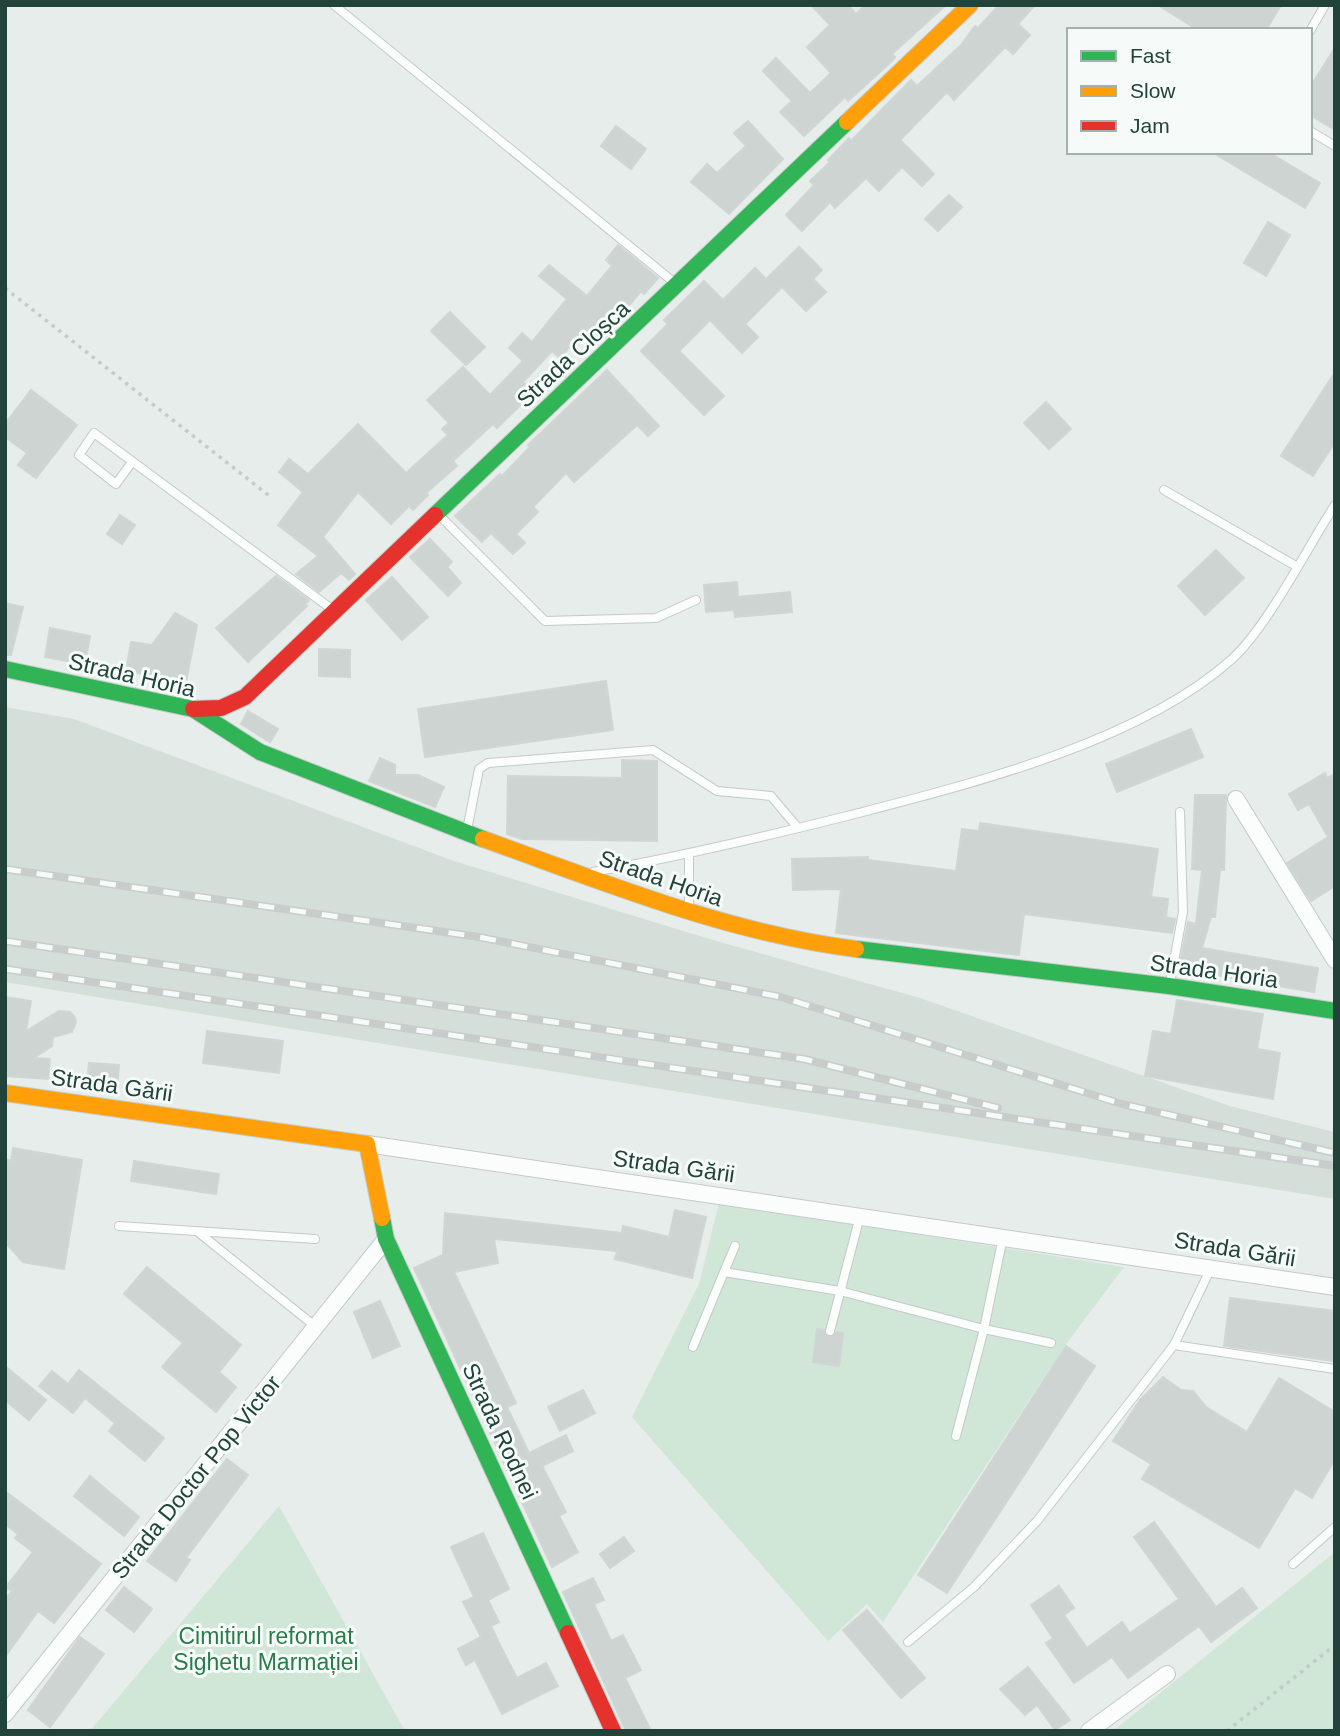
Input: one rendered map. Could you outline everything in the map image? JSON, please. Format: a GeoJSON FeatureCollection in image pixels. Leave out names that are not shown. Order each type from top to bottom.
{"type":"FeatureCollection","features":[{"type":"Feature","properties":{"kind":"street","name":"Strada Cloșca"},"geometry":{"type":"LineString","coordinates":[[192,709],[221,708],[245,697],[970,5]]}},
{"type":"Feature","properties":{"kind":"street","name":"Strada Horia"},"geometry":{"type":"LineString","coordinates":[[5,669],[192,709],[260,752],[466,833],[689,913],[799,942],[1170,986],[1335,1012]]}},
{"type":"Feature","properties":{"kind":"street"},"geometry":{"type":"LineString","coordinates":[[1236,799],[1335,960]]}},
{"type":"Feature","properties":{"kind":"street","name":"Strada Gării"},"geometry":{"type":"LineString","coordinates":[[5,1093],[1335,1287]]}},
{"type":"Feature","properties":{"kind":"street","name":"Strada Rodnei"},"geometry":{"type":"LineString","coordinates":[[367,1144],[386,1240],[613,1731]]}},
{"type":"Feature","properties":{"kind":"street","name":"Strada Doctor Pop Victor"},"geometry":{"type":"LineString","coordinates":[[5,1714],[386,1240]]}},
{"type":"Feature","properties":{"kind":"street"},"geometry":{"type":"LineString","coordinates":[[1089,1731],[1167,1674]]}},
{"type":"Feature","properties":{"kind":"lane"},"geometry":{"type":"LineString","coordinates":[[334,5],[678,286]]}},
{"type":"Feature","properties":{"kind":"lane"},"geometry":{"type":"LineString","coordinates":[[1312,28],[1325,5]]}},
{"type":"Feature","properties":{"kind":"lane"},"geometry":{"type":"LineString","coordinates":[[1312,132],[1335,146]]}},
{"type":"Feature","properties":{"kind":"lane"},"geometry":{"type":"LineString","coordinates":[[132,462],[116,484],[79,455],[94,433],[335,612]]}},
{"type":"Feature","properties":{"kind":"lane"},"geometry":{"type":"LineString","coordinates":[[1164,490],[1296,566]]}},
{"type":"Feature","properties":{"kind":"lane"},"geometry":{"type":"LineString","coordinates":[[580,874],[689,855],[971,783],[1140,721],[1199,687],[1235,657],[1266,615],[1335,505]]}},
{"type":"Feature","properties":{"kind":"lane"},"geometry":{"type":"LineString","coordinates":[[438,514],[544,621],[656,618],[696,600]]}},
{"type":"Feature","properties":{"kind":"lane"},"geometry":{"type":"LineString","coordinates":[[466,833],[480,769],[488,763],[653,750],[717,791],[771,796],[799,828]]}},
{"type":"Feature","properties":{"kind":"lane"},"geometry":{"type":"LineString","coordinates":[[1170,986],[1184,912],[1180,812]]}},
{"type":"Feature","properties":{"kind":"lane"},"geometry":{"type":"LineString","coordinates":[[689,855],[689,913]]}},
{"type":"Feature","properties":{"kind":"lane"},"geometry":{"type":"LineString","coordinates":[[830,1331],[860,1216]]}},
{"type":"Feature","properties":{"kind":"lane"},"geometry":{"type":"LineString","coordinates":[[119,1226],[315,1239]]}},
{"type":"Feature","properties":{"kind":"lane"},"geometry":{"type":"LineString","coordinates":[[197,1231],[316,1327]]}},
{"type":"Feature","properties":{"kind":"lane"},"geometry":{"type":"LineString","coordinates":[[956,1436],[984,1329],[1003,1237]]}},
{"type":"Feature","properties":{"kind":"lane"},"geometry":{"type":"LineString","coordinates":[[693,1347],[735,1246]]}},
{"type":"Feature","properties":{"kind":"lane"},"geometry":{"type":"LineString","coordinates":[[908,1643],[974,1587],[1037,1521],[1174,1345],[1210,1268]]}},
{"type":"Feature","properties":{"kind":"lane"},"geometry":{"type":"LineString","coordinates":[[724,1272],[841,1291],[984,1329],[1051,1343]]}},
{"type":"Feature","properties":{"kind":"lane"},"geometry":{"type":"LineString","coordinates":[[1174,1345],[1335,1369]]}},
{"type":"Feature","properties":{"kind":"lane"},"geometry":{"type":"LineString","coordinates":[[1293,1563],[1335,1527]]}},
{"type":"Feature","properties":{"kind":"path"},"geometry":{"type":"LineString","coordinates":[[5,288],[272,498]]}},
{"type":"Feature","properties":{"kind":"path"},"geometry":{"type":"LineString","coordinates":[[1227,1731],[1335,1645]]}},
{"type":"Feature","properties":{"kind":"shaded area"},"geometry":{"type":"Polygon","coordinates":[[[5,707],[74,719],[454,861],[713,940],[920,998],[1230,1106],[1335,1132],[1335,1199],[5,982],[5,707]]]}},
{"type":"Feature","properties":{"kind":"green space"},"geometry":{"type":"Polygon","coordinates":[[[719,1203],[1124,1267],[1066,1344],[883,1622],[867,1604],[828,1641],[632,1417],[699,1284],[719,1203]]]}},
{"type":"Feature","properties":{"kind":"green space","name":"Cimitirul reformat Sighetu Marmației"},"geometry":{"type":"Polygon","coordinates":[[[279,1506],[405,1731],[90,1731],[279,1506]]]}},
{"type":"Feature","properties":{"kind":"green space"},"geometry":{"type":"Polygon","coordinates":[[[1335,1552],[1335,1731],[1113,1731],[1335,1552]]]}},
{"type":"Feature","properties":{"kind":"building"},"geometry":{"type":"Polygon","coordinates":[[[811,5],[848,5],[856,14],[865,5],[946,5],[892,54],[895,57],[892,61],[848,101],[845,97],[804,136],[780,112],[792,101],[763,71],[776,58],[810,93],[831,73],[807,47],[830,25],[811,5]]]}},
{"type":"Feature","properties":{"kind":"building"},"geometry":{"type":"Polygon","coordinates":[[[999,5],[1035,5],[1018,24],[1030,35],[1013,54],[1005,47],[954,100],[947,92],[900,140],[934,174],[922,186],[902,167],[879,191],[866,178],[835,208],[830,202],[802,231],[786,215],[814,185],[810,181],[830,162],[828,160],[849,138],[851,141],[911,80],[917,86],[999,5]]]}},
{"type":"Feature","properties":{"kind":"building"},"geometry":{"type":"Polygon","coordinates":[[[1158,5],[1281,5],[1267,28],[1195,28],[1158,5]]]}},
{"type":"Feature","properties":{"kind":"building"},"geometry":{"type":"Polygon","coordinates":[[[1335,48],[1335,130],[1312,116],[1312,84],[1335,48]]]}},
{"type":"Feature","properties":{"kind":"building"},"geometry":{"type":"Polygon","coordinates":[[[748,121],[783,159],[729,214],[691,182],[707,164],[717,173],[746,146],[734,133],[748,121]]]}},
{"type":"Feature","properties":{"kind":"building"},"geometry":{"type":"Polygon","coordinates":[[[616,126],[646,149],[631,169],[601,146],[616,126]]]}},
{"type":"Feature","properties":{"kind":"building"},"geometry":{"type":"Polygon","coordinates":[[[1215,154],[1271,154],[1320,183],[1305,208],[1215,154]]]}},
{"type":"Feature","properties":{"kind":"building"},"geometry":{"type":"Polygon","coordinates":[[[949,195],[962,207],[938,231],[925,219],[949,195]]]}},
{"type":"Feature","properties":{"kind":"building"},"geometry":{"type":"Polygon","coordinates":[[[1268,222],[1290,235],[1266,276],[1244,263],[1268,222]]]}},
{"type":"Feature","properties":{"kind":"building"},"geometry":{"type":"Polygon","coordinates":[[[618,245],[658,278],[644,294],[641,291],[622,314],[618,311],[595,338],[584,330],[560,358],[552,351],[523,382],[534,392],[497,428],[493,424],[453,461],[457,466],[426,493],[428,495],[413,510],[409,506],[391,524],[358,492],[323,537],[355,574],[349,580],[341,573],[319,592],[296,574],[318,556],[278,525],[303,492],[279,472],[289,459],[308,474],[358,424],[406,473],[448,435],[442,429],[449,423],[427,400],[463,367],[490,395],[523,361],[509,348],[522,333],[532,342],[567,299],[539,276],[549,265],[587,296],[612,266],[606,260],[618,245]]]}},
{"type":"Feature","properties":{"kind":"building"},"geometry":{"type":"Polygon","coordinates":[[[799,247],[822,270],[813,279],[826,292],[806,311],[782,287],[745,324],[758,337],[742,353],[710,320],[679,351],[724,396],[704,415],[641,351],[668,324],[664,320],[704,281],[723,300],[755,268],[766,279],[799,247]]]}},
{"type":"Feature","properties":{"kind":"building"},"geometry":{"type":"Polygon","coordinates":[[[450,312],[485,347],[466,365],[431,331],[450,312]]]}},
{"type":"Feature","properties":{"kind":"building"},"geometry":{"type":"Polygon","coordinates":[[[607,370],[659,426],[648,436],[637,425],[574,482],[566,473],[533,507],[538,512],[516,534],[525,543],[513,554],[491,533],[482,542],[455,516],[500,474],[502,476],[530,447],[528,445],[607,370]]]}},
{"type":"Feature","properties":{"kind":"building"},"geometry":{"type":"Polygon","coordinates":[[[1335,372],[1335,442],[1313,476],[1281,456],[1335,372]]]}},
{"type":"Feature","properties":{"kind":"building"},"geometry":{"type":"Polygon","coordinates":[[[31,390],[77,425],[36,478],[18,465],[27,453],[5,437],[5,424],[31,390]]]}},
{"type":"Feature","properties":{"kind":"building"},"geometry":{"type":"Polygon","coordinates":[[[1046,402],[1071,429],[1049,449],[1024,423],[1046,402]]]}},
{"type":"Feature","properties":{"kind":"building"},"geometry":{"type":"Polygon","coordinates":[[[120,515],[135,525],[122,544],[107,534],[120,515]]]}},
{"type":"Feature","properties":{"kind":"building"},"geometry":{"type":"Polygon","coordinates":[[[430,539],[452,562],[447,567],[461,583],[448,596],[410,557],[430,539]]]}},
{"type":"Feature","properties":{"kind":"building"},"geometry":{"type":"Polygon","coordinates":[[[1216,550],[1244,578],[1205,615],[1178,586],[1216,550]]]}},
{"type":"Feature","properties":{"kind":"building"},"geometry":{"type":"Polygon","coordinates":[[[276,576],[309,600],[305,604],[307,606],[248,662],[216,628],[276,576]]]}},
{"type":"Feature","properties":{"kind":"building"},"geometry":{"type":"Polygon","coordinates":[[[392,577],[428,617],[402,640],[366,600],[392,577]]]}},
{"type":"Feature","properties":{"kind":"building"},"geometry":{"type":"Polygon","coordinates":[[[737,582],[738,597],[790,592],[792,612],[735,617],[734,610],[706,612],[704,585],[737,582]]]}},
{"type":"Feature","properties":{"kind":"building"},"geometry":{"type":"Polygon","coordinates":[[[5,603],[23,607],[11,655],[5,655],[5,603]]]}},
{"type":"Feature","properties":{"kind":"building"},"geometry":{"type":"Polygon","coordinates":[[[175,613],[197,625],[186,682],[126,671],[131,642],[152,645],[175,613]]]}},
{"type":"Feature","properties":{"kind":"building"},"geometry":{"type":"Polygon","coordinates":[[[50,628],[90,636],[86,658],[74,656],[73,662],[45,657],[50,628]]]}},
{"type":"Feature","properties":{"kind":"building"},"geometry":{"type":"Polygon","coordinates":[[[319,649],[350,650],[350,677],[319,676],[319,649]]]}},
{"type":"Feature","properties":{"kind":"building"},"geometry":{"type":"Polygon","coordinates":[[[606,681],[613,730],[425,757],[418,709],[606,681]]]}},
{"type":"Feature","properties":{"kind":"building"},"geometry":{"type":"Polygon","coordinates":[[[248,711],[278,729],[270,742],[241,724],[248,711]]]}},
{"type":"Feature","properties":{"kind":"building"},"geometry":{"type":"Polygon","coordinates":[[[1191,729],[1203,757],[1117,792],[1106,764],[1191,729]]]}},
{"type":"Feature","properties":{"kind":"building"},"geometry":{"type":"Polygon","coordinates":[[[380,758],[395,765],[395,775],[418,775],[444,787],[435,807],[369,781],[380,758]]]}},
{"type":"Feature","properties":{"kind":"building"},"geometry":{"type":"Polygon","coordinates":[[[622,760],[657,761],[657,841],[522,839],[507,834],[508,776],[622,778],[622,760]]]}},
{"type":"Feature","properties":{"kind":"building"},"geometry":{"type":"Polygon","coordinates":[[[1325,773],[1327,778],[1335,774],[1335,886],[1311,901],[1287,863],[1328,837],[1309,804],[1298,810],[1289,794],[1325,773]]]}},
{"type":"Feature","properties":{"kind":"building"},"geometry":{"type":"Polygon","coordinates":[[[1195,795],[1226,795],[1224,870],[1220,870],[1215,917],[1211,917],[1202,948],[1318,968],[1314,992],[1197,972],[1196,977],[1178,974],[1188,922],[1196,924],[1202,870],[1192,869],[1195,795]]]}},
{"type":"Feature","properties":{"kind":"building"},"geometry":{"type":"Polygon","coordinates":[[[980,823],[1158,849],[1151,897],[1168,899],[1166,917],[1175,919],[1172,933],[1024,914],[1019,955],[836,933],[841,889],[793,890],[792,859],[868,857],[868,860],[956,871],[962,829],[979,831],[980,823]]]}},
{"type":"Feature","properties":{"kind":"building"},"geometry":{"type":"Polygon","coordinates":[[[5,997],[31,1001],[26,1031],[59,1011],[70,1012],[74,1016],[76,1022],[72,1032],[53,1037],[52,1046],[34,1058],[50,1059],[48,1079],[5,1076],[5,997]]]}},
{"type":"Feature","properties":{"kind":"building"},"geometry":{"type":"Polygon","coordinates":[[[1177,1000],[1263,1014],[1257,1049],[1280,1053],[1273,1099],[1145,1076],[1153,1031],[1171,1034],[1177,1000]]]}},
{"type":"Feature","properties":{"kind":"building"},"geometry":{"type":"Polygon","coordinates":[[[207,1031],[283,1041],[279,1073],[203,1063],[207,1031]]]}},
{"type":"Feature","properties":{"kind":"building"},"geometry":{"type":"Polygon","coordinates":[[[89,1063],[119,1065],[117,1088],[87,1085],[89,1063]]]}},
{"type":"Feature","properties":{"kind":"building"},"geometry":{"type":"Polygon","coordinates":[[[13,1148],[82,1160],[64,1269],[23,1262],[5,1242],[5,1159],[11,1161],[13,1148]]]}},
{"type":"Feature","properties":{"kind":"building"},"geometry":{"type":"Polygon","coordinates":[[[134,1161],[219,1174],[216,1194],[131,1181],[134,1161]]]}},
{"type":"Feature","properties":{"kind":"building"},"geometry":{"type":"Polygon","coordinates":[[[675,1210],[706,1217],[692,1278],[615,1259],[617,1251],[494,1239],[498,1263],[454,1272],[516,1403],[507,1407],[529,1453],[566,1435],[573,1451],[542,1466],[566,1512],[559,1516],[578,1552],[552,1567],[414,1268],[443,1255],[445,1213],[622,1233],[623,1226],[669,1237],[675,1210]]]}},
{"type":"Feature","properties":{"kind":"building"},"geometry":{"type":"Polygon","coordinates":[[[147,1267],[241,1345],[219,1372],[236,1387],[216,1412],[162,1367],[183,1343],[124,1294],[147,1267]]]}},
{"type":"Feature","properties":{"kind":"building"},"geometry":{"type":"Polygon","coordinates":[[[1230,1298],[1335,1311],[1335,1361],[1224,1346],[1230,1298]]]}},
{"type":"Feature","properties":{"kind":"building"},"geometry":{"type":"Polygon","coordinates":[[[380,1301],[400,1346],[373,1358],[354,1312],[380,1301]]]}},
{"type":"Feature","properties":{"kind":"building"},"geometry":{"type":"Polygon","coordinates":[[[817,1329],[824,1330],[829,1337],[837,1332],[843,1333],[839,1366],[813,1362],[817,1329]]]}},
{"type":"Feature","properties":{"kind":"building"},"geometry":{"type":"Polygon","coordinates":[[[1066,1346],[1095,1366],[947,1593],[918,1575],[1066,1346]]]}},
{"type":"Feature","properties":{"kind":"building"},"geometry":{"type":"Polygon","coordinates":[[[5,1366],[46,1400],[29,1420],[5,1400],[5,1366]]]}},
{"type":"Feature","properties":{"kind":"building"},"geometry":{"type":"Polygon","coordinates":[[[79,1370],[164,1438],[145,1461],[109,1431],[115,1423],[85,1398],[73,1413],[39,1386],[52,1371],[68,1384],[79,1370]]]}},
{"type":"Feature","properties":{"kind":"building"},"geometry":{"type":"Polygon","coordinates":[[[1163,1377],[1181,1390],[1193,1391],[1206,1407],[1247,1432],[1279,1378],[1335,1412],[1335,1459],[1312,1498],[1295,1488],[1259,1548],[1142,1479],[1151,1464],[1113,1441],[1140,1400],[1163,1377]]]}},
{"type":"Feature","properties":{"kind":"building"},"geometry":{"type":"Polygon","coordinates":[[[583,1390],[595,1413],[560,1431],[548,1407],[583,1390]]]}},
{"type":"Feature","properties":{"kind":"building"},"geometry":{"type":"Polygon","coordinates":[[[227,1459],[248,1475],[186,1558],[190,1560],[176,1581],[147,1561],[227,1459]]]}},
{"type":"Feature","properties":{"kind":"building"},"geometry":{"type":"Polygon","coordinates":[[[90,1476],[139,1517],[124,1536],[74,1496],[90,1476]]]}},
{"type":"Feature","properties":{"kind":"building"},"geometry":{"type":"Polygon","coordinates":[[[5,1491],[101,1564],[54,1623],[38,1611],[5,1657],[5,1600],[12,1591],[6,1587],[33,1552],[15,1538],[18,1534],[5,1524],[5,1491]]]}},
{"type":"Feature","properties":{"kind":"building"},"geometry":{"type":"Polygon","coordinates":[[[1154,1522],[1216,1607],[1242,1588],[1257,1608],[1211,1642],[1199,1626],[1128,1678],[1112,1657],[1074,1683],[1046,1643],[1053,1638],[1031,1605],[1059,1586],[1074,1608],[1064,1615],[1087,1648],[1122,1622],[1130,1633],[1179,1599],[1134,1537],[1154,1522]]]}},
{"type":"Feature","properties":{"kind":"building"},"geometry":{"type":"Polygon","coordinates":[[[483,1533],[509,1589],[488,1600],[499,1622],[491,1626],[501,1647],[517,1678],[546,1663],[558,1686],[502,1714],[475,1660],[466,1665],[458,1649],[481,1637],[463,1602],[474,1597],[451,1547],[483,1533]]]}},
{"type":"Feature","properties":{"kind":"building"},"geometry":{"type":"Polygon","coordinates":[[[624,1537],[634,1551],[610,1568],[600,1554],[624,1537]]]}},
{"type":"Feature","properties":{"kind":"building"},"geometry":{"type":"Polygon","coordinates":[[[593,1578],[604,1600],[594,1604],[611,1641],[623,1635],[641,1670],[625,1678],[651,1731],[626,1731],[563,1592],[593,1578]]]}},
{"type":"Feature","properties":{"kind":"building"},"geometry":{"type":"Polygon","coordinates":[[[124,1587],[152,1609],[134,1632],[106,1610],[124,1587]]]}},
{"type":"Feature","properties":{"kind":"building"},"geometry":{"type":"Polygon","coordinates":[[[867,1610],[925,1678],[901,1698],[843,1630],[867,1610]]]}},
{"type":"Feature","properties":{"kind":"building"},"geometry":{"type":"Polygon","coordinates":[[[80,1637],[104,1654],[50,1727],[28,1710],[80,1637]]]}},
{"type":"Feature","properties":{"kind":"building"},"geometry":{"type":"Polygon","coordinates":[[[1028,1667],[1070,1720],[1055,1730],[1037,1705],[1025,1715],[1000,1689],[1028,1667]]]}},
{"type":"Feature","properties":{"kind":"railway"},"geometry":{"type":"LineString","coordinates":[[5,869],[479,937],[781,997],[1122,1104],[1335,1153]]}},
{"type":"Feature","properties":{"kind":"railway"},"geometry":{"type":"LineString","coordinates":[[5,941],[804,1059],[998,1108]]}},
{"type":"Feature","properties":{"kind":"railway"},"geometry":{"type":"LineString","coordinates":[[5,969],[1335,1166]]}},
{"type":"Feature","properties":{"kind":"traffic: fast"},"geometry":{"type":"LineString","coordinates":[[435,515],[847,122]]}},
{"type":"Feature","properties":{"kind":"traffic: fast"},"geometry":{"type":"LineString","coordinates":[[5,669],[193,709],[260,752],[483,839]]}},
{"type":"Feature","properties":{"kind":"traffic: fast"},"geometry":{"type":"LineString","coordinates":[[856,949],[1169,986],[1335,1011]]}},
{"type":"Feature","properties":{"kind":"traffic: fast"},"geometry":{"type":"LineString","coordinates":[[382,1218],[386,1239],[568,1633]]}},
{"type":"Feature","properties":{"kind":"traffic: slow"},"geometry":{"type":"LineString","coordinates":[[847,122],[970,5]]}},
{"type":"Feature","properties":{"kind":"traffic: slow"},"geometry":{"type":"LineString","coordinates":[[483,839],[714,919],[856,949]]}},
{"type":"Feature","properties":{"kind":"traffic: slow"},"geometry":{"type":"LineString","coordinates":[[5,1093],[367,1144],[382,1218]]}},
{"type":"Feature","properties":{"kind":"traffic: jam"},"geometry":{"type":"LineString","coordinates":[[193,709],[221,708],[245,697],[435,515]]}},
{"type":"Feature","properties":{"kind":"traffic: jam"},"geometry":{"type":"LineString","coordinates":[[568,1633],[613,1731]]}}]}
